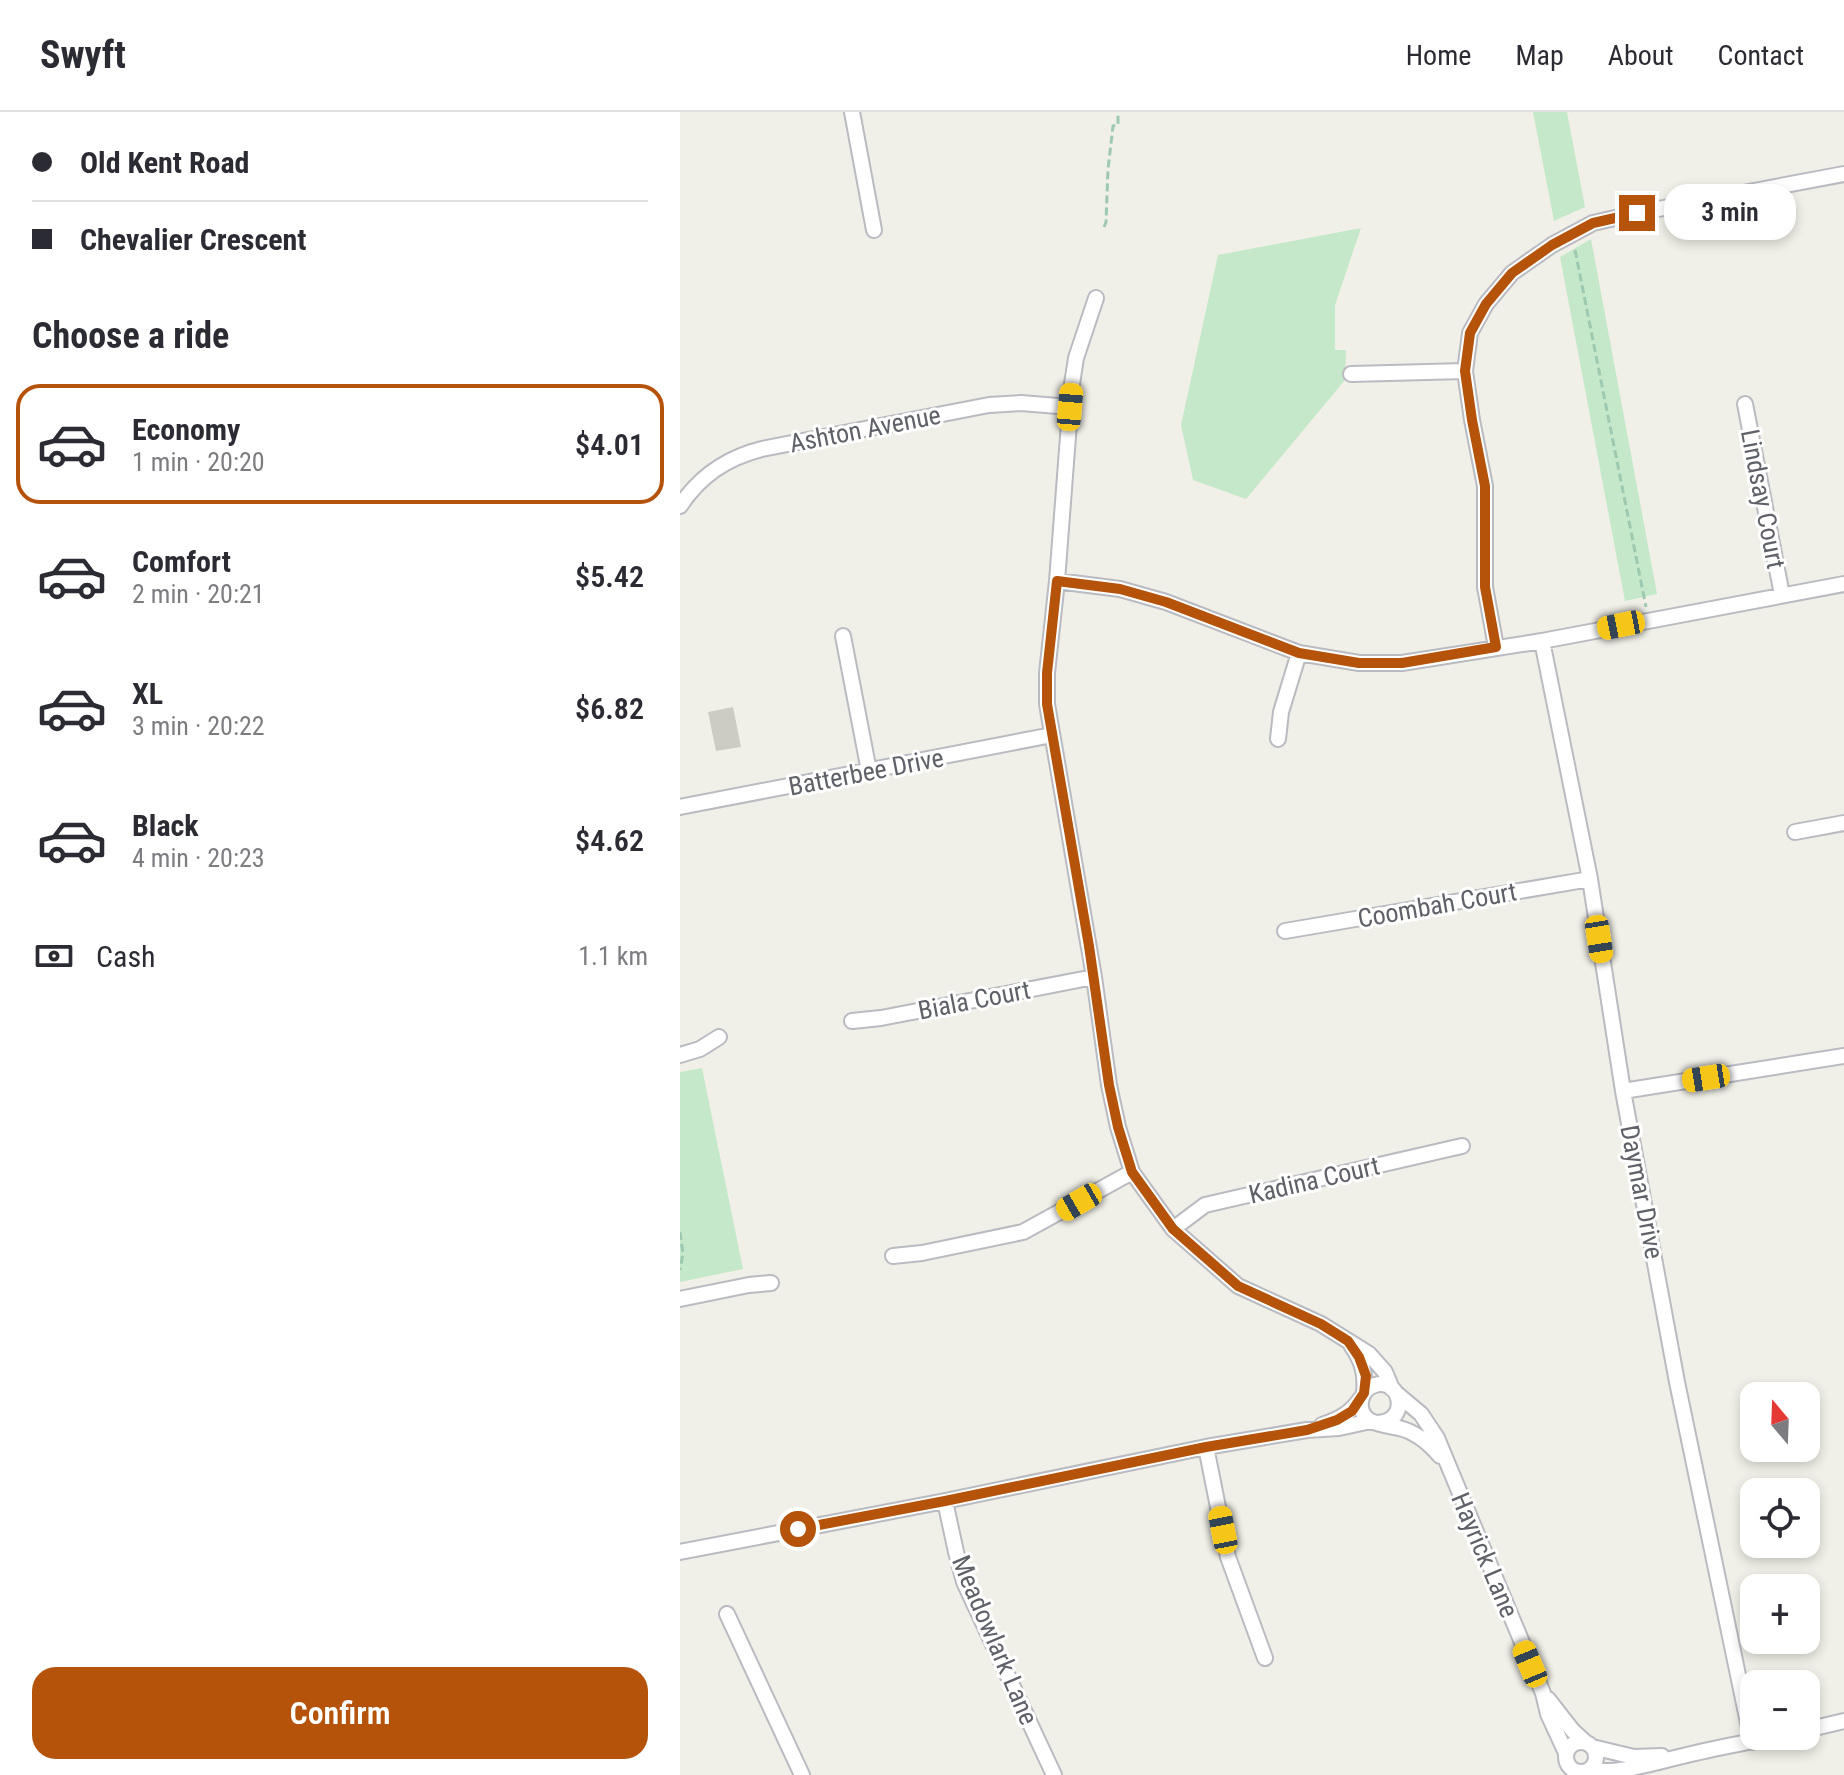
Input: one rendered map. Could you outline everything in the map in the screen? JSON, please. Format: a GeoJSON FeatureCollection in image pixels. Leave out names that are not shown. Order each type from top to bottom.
{"type":"FeatureCollection","features":[{"type":"Feature","properties":{"kind":"street"},"geometry":{"type":"LineString","coordinates":[[852,112],[874,230]]}},
{"type":"Feature","properties":{"kind":"street"},"geometry":{"type":"LineString","coordinates":[[1496,647],[1485,587],[1485,486],[1465,371],[1470,333],[1486,304],[1512,273],[1552,245],[1593,223],[1844,174]]}},
{"type":"Feature","properties":{"kind":"street","name":"Hayrick Lane"},"geometry":{"type":"LineString","coordinates":[[1096,298],[1076,358],[1070,407],[1047,704],[1094,977],[1109,1085],[1132,1172],[1173,1229],[1238,1286],[1321,1324],[1369,1354],[1385,1372],[1394,1391],[1421,1414],[1437,1438],[1543,1693],[1567,1764]]}},
{"type":"Feature","properties":{"kind":"street"},"geometry":{"type":"LineString","coordinates":[[1351,374],[1465,371]]}},
{"type":"Feature","properties":{"kind":"street","name":"Ashton Avenue"},"geometry":{"type":"LineString","coordinates":[[680,506],[709,473],[727,461],[762,449],[1006,403],[1070,407]]}},
{"type":"Feature","properties":{"kind":"street","name":"Lindsay Court"},"geometry":{"type":"LineString","coordinates":[[1745,404],[1782,595]]}},
{"type":"Feature","properties":{"kind":"street"},"geometry":{"type":"LineString","coordinates":[[1057,581],[1120,589],[1166,602],[1299,653],[1359,663],[1402,663],[1542,641],[1844,584]]}},
{"type":"Feature","properties":{"kind":"street"},"geometry":{"type":"LineString","coordinates":[[843,636],[869,771]]}},
{"type":"Feature","properties":{"kind":"street","name":"Daymar Drive"},"geometry":{"type":"LineString","coordinates":[[1542,641],[1590,879],[1623,1091],[1677,1382],[1740,1684]]}},
{"type":"Feature","properties":{"kind":"street"},"geometry":{"type":"LineString","coordinates":[[1278,739],[1281,712],[1299,653]]}},
{"type":"Feature","properties":{"kind":"street","name":"Batterbee Drive"},"geometry":{"type":"LineString","coordinates":[[680,807],[1052,735]]}},
{"type":"Feature","properties":{"kind":"street"},"geometry":{"type":"LineString","coordinates":[[1795,832],[1844,823]]}},
{"type":"Feature","properties":{"kind":"street","name":"Coombah Court"},"geometry":{"type":"LineString","coordinates":[[1285,931],[1590,879]]}},
{"type":"Feature","properties":{"kind":"street","name":"Biala Court"},"geometry":{"type":"LineString","coordinates":[[852,1021],[1094,977]]}},
{"type":"Feature","properties":{"kind":"street"},"geometry":{"type":"LineString","coordinates":[[680,1055],[700,1049],[719,1037]]}},
{"type":"Feature","properties":{"kind":"street"},"geometry":{"type":"LineString","coordinates":[[1623,1091],[1844,1056]]}},
{"type":"Feature","properties":{"kind":"street","name":"Kadina Court"},"geometry":{"type":"LineString","coordinates":[[1173,1229],[1205,1205],[1462,1146]]}},
{"type":"Feature","properties":{"kind":"street"},"geometry":{"type":"LineString","coordinates":[[893,1256],[1023,1232],[1132,1172]]}},
{"type":"Feature","properties":{"kind":"street"},"geometry":{"type":"LineString","coordinates":[[680,1299],[771,1283]]}},
{"type":"Feature","properties":{"kind":"street"},"geometry":{"type":"LineString","coordinates":[[1348,1341],[1359,1357],[1366,1376],[1362,1411],[1374,1422]]}},
{"type":"Feature","properties":{"kind":"street"},"geometry":{"type":"LineString","coordinates":[[680,1552],[1206,1447],[1307,1430],[1384,1423],[1395,1417],[1399,1405],[1394,1391],[1380,1384],[1368,1388],[1352,1411],[1337,1420],[1307,1430]]}},
{"type":"Feature","properties":{"kind":"street","name":"Hayrick Lane"},"geometry":{"type":"LineString","coordinates":[[1374,1422],[1404,1429],[1428,1442],[1445,1462]]}},
{"type":"Feature","properties":{"kind":"street"},"geometry":{"type":"LineString","coordinates":[[1206,1447],[1228,1557],[1265,1658]]}},
{"type":"Feature","properties":{"kind":"street","name":"Meadowlark Lane"},"geometry":{"type":"LineString","coordinates":[[945,1501],[964,1582],[1054,1775]]}},
{"type":"Feature","properties":{"kind":"street"},"geometry":{"type":"LineString","coordinates":[[727,1614],[802,1775]]}},
{"type":"Feature","properties":{"kind":"street","name":"Hayrick Lane"},"geometry":{"type":"LineString","coordinates":[[1543,1693],[1573,1731],[1589,1745]]}},
{"type":"Feature","properties":{"kind":"street"},"geometry":{"type":"LineString","coordinates":[[1820,1727],[1844,1721]]}},
{"type":"Feature","properties":{"kind":"street"},"geometry":{"type":"LineString","coordinates":[[1682,1756],[1634,1757],[1573,1744],[1567,1764],[1576,1772],[1612,1773],[1740,1744]]}},
{"type":"Feature","properties":{"kind":"street"},"geometry":{"type":"LineString","coordinates":[[1588,1772],[1597,1756],[1589,1745]]}},
{"type":"Feature","properties":{"kind":"path"},"geometry":{"type":"LineString","coordinates":[[1104,227],[1113,126],[1118,125],[1118,112]]}},
{"type":"Feature","properties":{"kind":"path"},"geometry":{"type":"LineString","coordinates":[[1572,234],[1648,620]]}},
{"type":"Feature","properties":{"kind":"path"},"geometry":{"type":"LineString","coordinates":[[680,1232],[683,1253],[680,1270]]}},
{"type":"Feature","properties":{"kind":"green space"},"geometry":{"type":"Polygon","coordinates":[[[1533,112],[1567,112],[1585,207],[1554,221],[1533,112]]]}},
{"type":"Feature","properties":{"kind":"green space"},"geometry":{"type":"Polygon","coordinates":[[[1361,228],[1335,305],[1335,350],[1346,350],[1345,380],[1246,499],[1193,480],[1181,425],[1218,255],[1361,228]]]}},
{"type":"Feature","properties":{"kind":"green space"},"geometry":{"type":"Polygon","coordinates":[[[1591,239],[1657,594],[1625,601],[1560,257],[1591,239]]]}},
{"type":"Feature","properties":{"kind":"green space"},"geometry":{"type":"Polygon","coordinates":[[[702,1068],[743,1269],[680,1282],[680,1072],[702,1068]]]}},
{"type":"Feature","properties":{"kind":"building"},"geometry":{"type":"Polygon","coordinates":[[[733,707],[741,747],[716,751],[708,712],[733,707]]]}},
{"type":"Feature","properties":{"kind":"route"},"geometry":{"type":"LineString","coordinates":[[798,1529],[1206,1447],[1307,1430],[1337,1420],[1352,1411],[1361,1398],[1366,1376],[1359,1357],[1348,1341],[1321,1324],[1238,1286],[1173,1229],[1132,1172],[1109,1085],[1089,946],[1047,704],[1047,673],[1057,581],[1120,589],[1166,602],[1299,653],[1359,663],[1402,663],[1496,647],[1485,587],[1485,486],[1465,371],[1470,333],[1486,304],[1512,273],[1552,245],[1593,223],[1637,213]]}}]}
